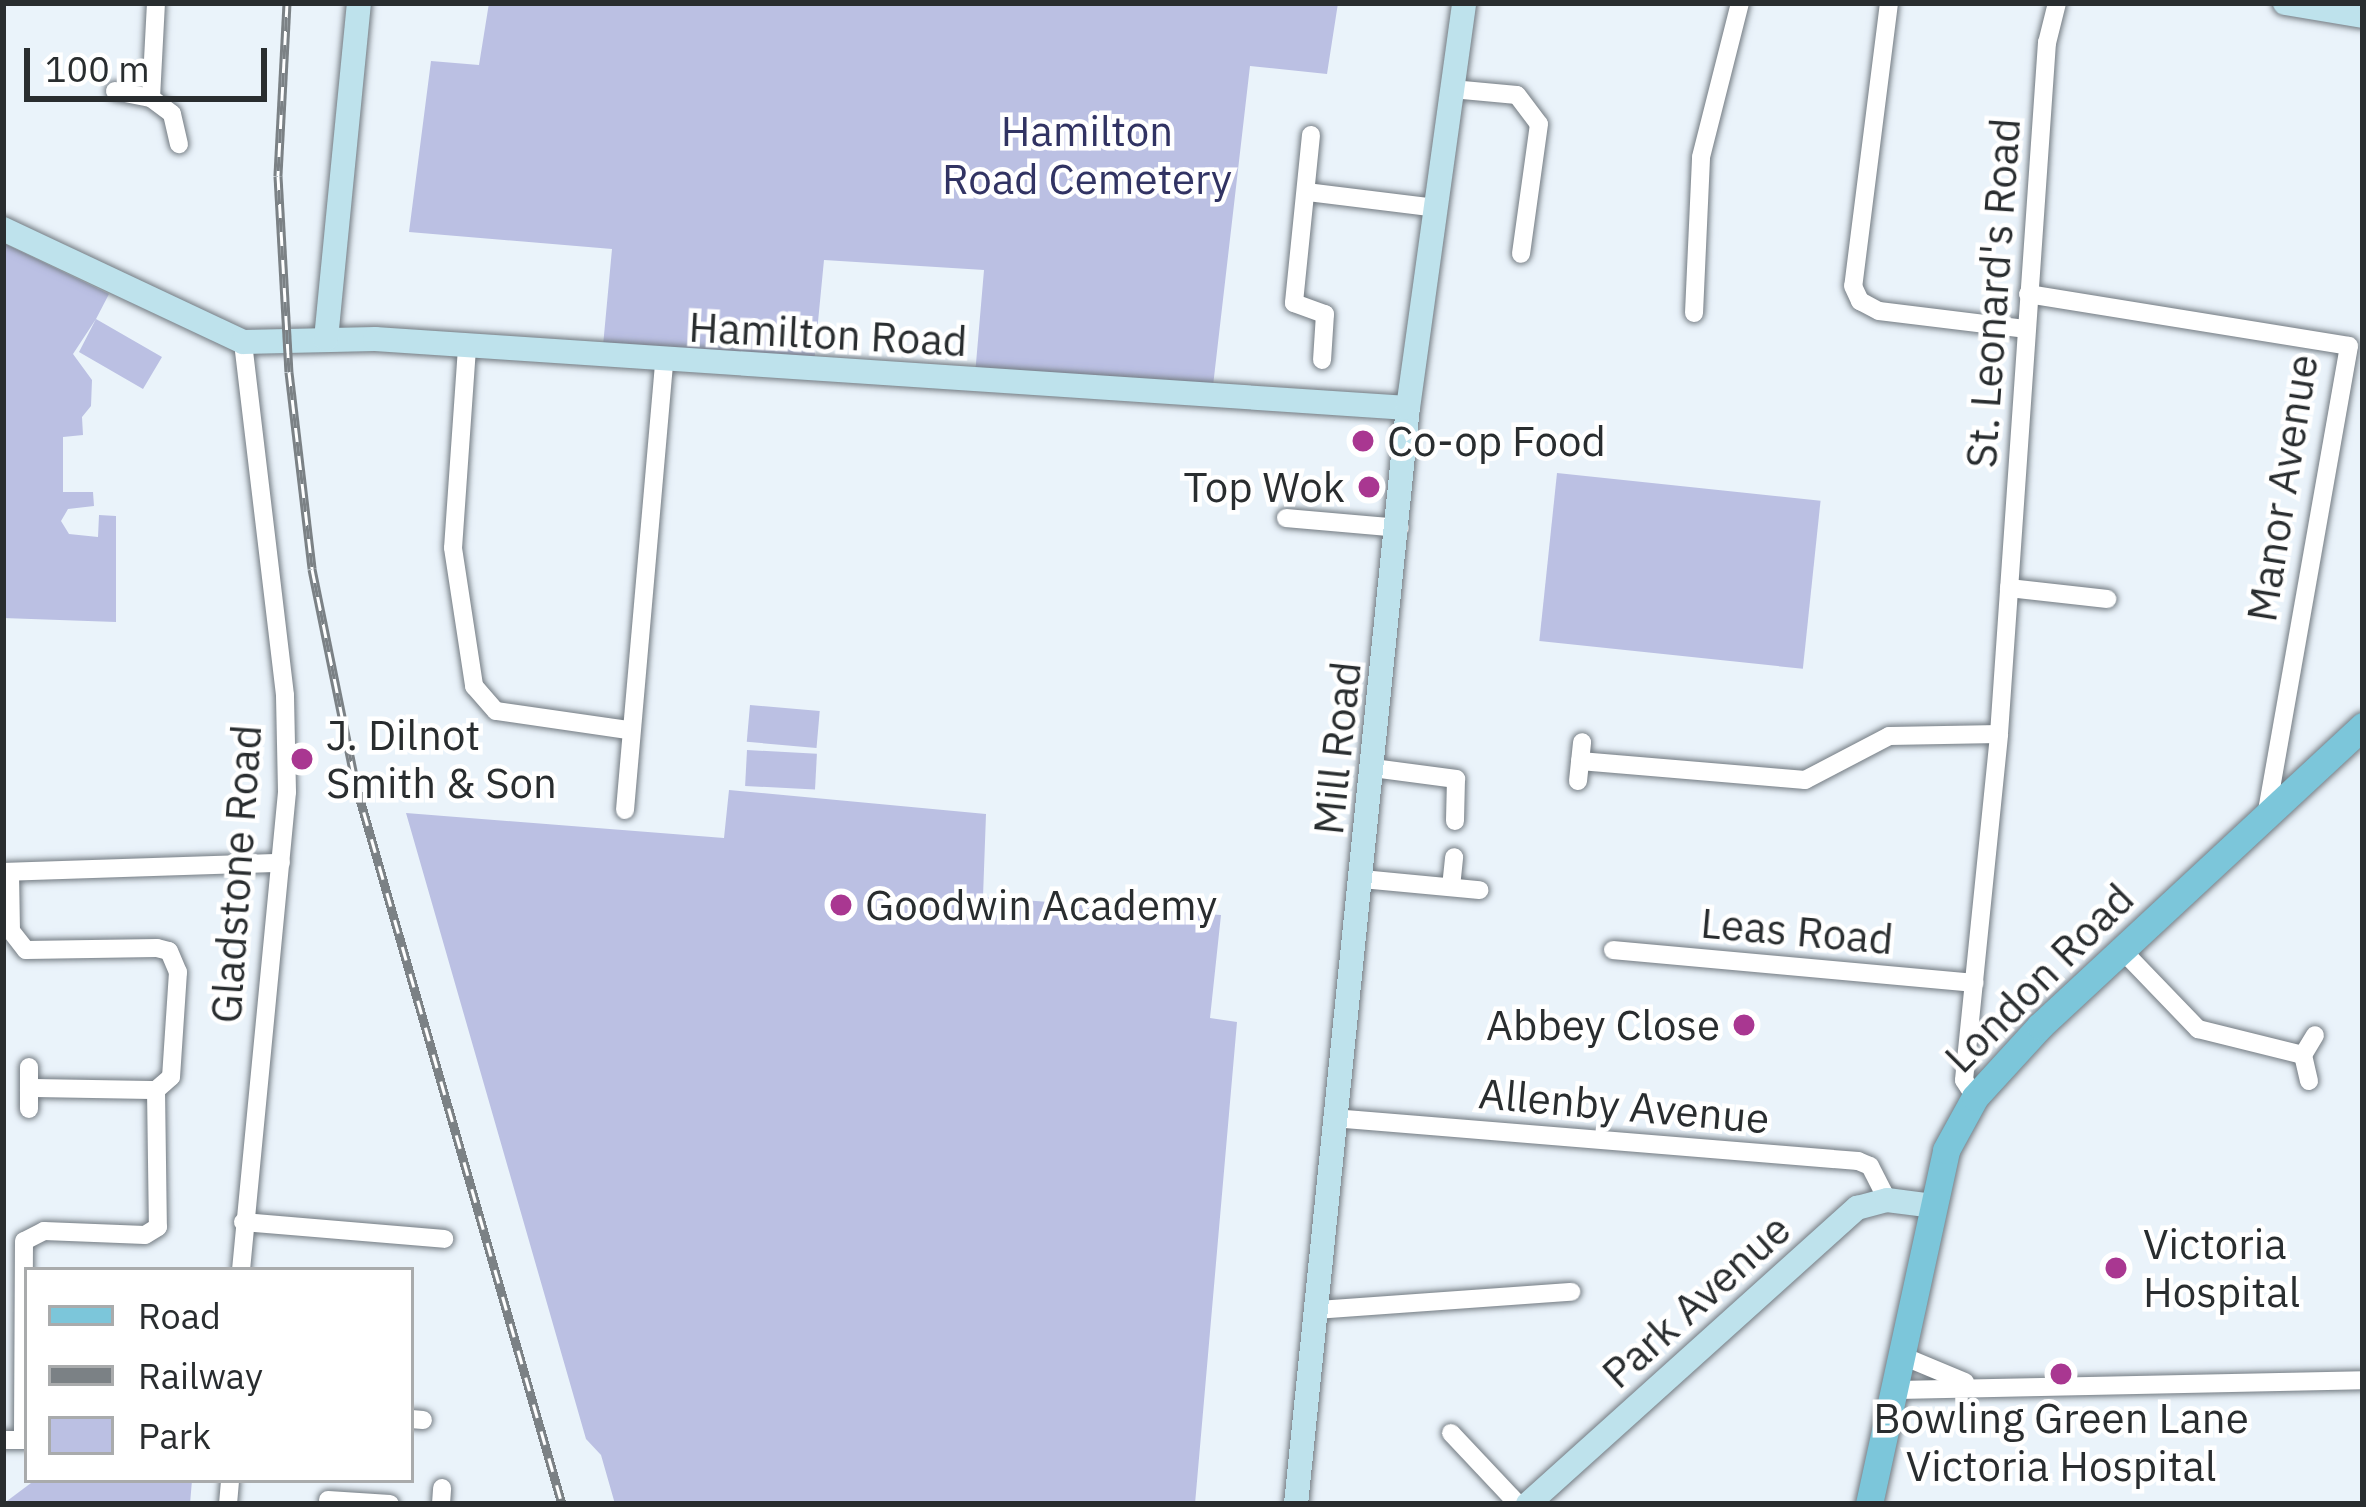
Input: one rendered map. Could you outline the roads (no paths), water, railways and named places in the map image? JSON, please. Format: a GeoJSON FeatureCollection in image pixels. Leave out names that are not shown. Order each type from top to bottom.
{"type":"FeatureCollection","features":[{"type":"Feature","properties":{"kind":"main road","name":"London Road"},"geometry":{"type":"LineString","coordinates":[[1868,1504],[1898,1390],[1946,1150],[1975,1097],[2122,950],[2363,726]]}},
{"type":"Feature","properties":{"kind":"street"},"geometry":{"type":"LineString","coordinates":[[151,98],[156,3]]}},
{"type":"Feature","properties":{"kind":"street"},"geometry":{"type":"LineString","coordinates":[[326,339],[359,3]]}},
{"type":"Feature","properties":{"kind":"street","name":"Mill Road"},"geometry":{"type":"LineString","coordinates":[[1296,1504],[1333,1118],[1400,528],[1408,408],[1464,3]]}},
{"type":"Feature","properties":{"kind":"street"},"geometry":{"type":"LineString","coordinates":[[1694,313],[1704,139],[1740,3]]}},
{"type":"Feature","properties":{"kind":"street"},"geometry":{"type":"LineString","coordinates":[[1889,3],[1853,286],[1860,302],[1879,311],[2025,329]]}},
{"type":"Feature","properties":{"kind":"street","name":"St. Leonard's Road"},"geometry":{"type":"LineString","coordinates":[[1975,1097],[1964,1080],[1999,734],[2025,329],[2057,3]]}},
{"type":"Feature","properties":{"kind":"street"},"geometry":{"type":"LineString","coordinates":[[2285,3],[2363,16]]}},
{"type":"Feature","properties":{"kind":"street"},"geometry":{"type":"LineString","coordinates":[[1452,89],[1517,94],[1539,124],[1521,254]]}},
{"type":"Feature","properties":{"kind":"street"},"geometry":{"type":"LineString","coordinates":[[115,91],[151,98],[172,114],[179,144]]}},
{"type":"Feature","properties":{"kind":"street"},"geometry":{"type":"LineString","coordinates":[[1311,135],[1294,303],[1324,314],[1322,360]]}},
{"type":"Feature","properties":{"kind":"street"},"geometry":{"type":"LineString","coordinates":[[1307,192],[1437,208]]}},
{"type":"Feature","properties":{"kind":"street"},"geometry":{"type":"LineString","coordinates":[[3,229],[243,342]]}},
{"type":"Feature","properties":{"kind":"street","name":"Manor Avenue"},"geometry":{"type":"LineString","coordinates":[[2028,294],[2349,346],[2266,815]]}},
{"type":"Feature","properties":{"kind":"street","name":"Hamilton Road"},"geometry":{"type":"LineString","coordinates":[[243,342],[326,339],[1408,408]]}},
{"type":"Feature","properties":{"kind":"street","name":"Gladstone Road"},"geometry":{"type":"LineString","coordinates":[[241,1267],[281,862],[285,695],[243,342]]}},
{"type":"Feature","properties":{"kind":"street"},"geometry":{"type":"LineString","coordinates":[[467,348],[453,548],[474,686],[496,711],[628,730]]}},
{"type":"Feature","properties":{"kind":"street"},"geometry":{"type":"LineString","coordinates":[[626,810],[628,730],[664,364]]}},
{"type":"Feature","properties":{"kind":"street"},"geometry":{"type":"LineString","coordinates":[[1286,518],[1400,528]]}},
{"type":"Feature","properties":{"kind":"street"},"geometry":{"type":"LineString","coordinates":[[2009,588],[2107,599]]}},
{"type":"Feature","properties":{"kind":"street"},"geometry":{"type":"LineString","coordinates":[[1580,762],[1805,780],[1888,736],[1999,734]]}},
{"type":"Feature","properties":{"kind":"street"},"geometry":{"type":"LineString","coordinates":[[1373,768],[1456,779],[1455,820]]}},
{"type":"Feature","properties":{"kind":"street"},"geometry":{"type":"LineString","coordinates":[[1451,887],[1454,857]]}},
{"type":"Feature","properties":{"kind":"street"},"geometry":{"type":"LineString","coordinates":[[29,1109],[29,1077],[156,1090],[171,1077],[177,960],[157,948],[26,950],[11,931],[6,873],[281,862]]}},
{"type":"Feature","properties":{"kind":"street"},"geometry":{"type":"LineString","coordinates":[[1362,879],[1479,890]]}},
{"type":"Feature","properties":{"kind":"street","name":"Leas Road"},"geometry":{"type":"LineString","coordinates":[[1613,950],[1974,983]]}},
{"type":"Feature","properties":{"kind":"street"},"geometry":{"type":"LineString","coordinates":[[2122,950],[2198,1029],[2303,1055]]}},
{"type":"Feature","properties":{"kind":"street"},"geometry":{"type":"LineString","coordinates":[[2309,1081],[2303,1055],[2315,1035]]}},
{"type":"Feature","properties":{"kind":"street"},"geometry":{"type":"LineString","coordinates":[[18,1440],[24,1241],[44,1231],[145,1234],[158,1226],[156,1090]]}},
{"type":"Feature","properties":{"kind":"street","name":"Allenby Avenue"},"geometry":{"type":"LineString","coordinates":[[1333,1118],[1858,1160],[1870,1166],[1887,1200]]}},
{"type":"Feature","properties":{"kind":"street"},"geometry":{"type":"LineString","coordinates":[[1887,1200],[1933,1206]]}},
{"type":"Feature","properties":{"kind":"street","name":"Park Avenue"},"geometry":{"type":"LineString","coordinates":[[1528,1504],[1857,1208],[1887,1200]]}},
{"type":"Feature","properties":{"kind":"street"},"geometry":{"type":"LineString","coordinates":[[243,1222],[444,1239]]}},
{"type":"Feature","properties":{"kind":"street"},"geometry":{"type":"LineString","coordinates":[[1317,1310],[1504,1309],[1571,1292]]}},
{"type":"Feature","properties":{"kind":"street"},"geometry":{"type":"LineString","coordinates":[[1905,1357],[1969,1384]]}},
{"type":"Feature","properties":{"kind":"street"},"geometry":{"type":"LineString","coordinates":[[1898,1390],[1969,1384],[2363,1380]]}},
{"type":"Feature","properties":{"kind":"street"},"geometry":{"type":"LineString","coordinates":[[1451,1433],[1518,1504]]}},
{"type":"Feature","properties":{"kind":"street"},"geometry":{"type":"LineString","coordinates":[[328,1500],[390,1504]]}},
{"type":"Feature","properties":{"kind":"railway"},"geometry":{"type":"LineString","coordinates":[[287,3],[278,176],[289,372],[312,569],[356,785],[562,1504]]}},
{"type":"Feature","properties":{"kind":"place","name":"Co-op Food"},"geometry":{"type":"Point","coordinates":[1363,441]}},
{"type":"Feature","properties":{"kind":"place","name":"Top Wok"},"geometry":{"type":"Point","coordinates":[1369,487]}},
{"type":"Feature","properties":{"kind":"place","name":"J. Dilnot Smith & Son"},"geometry":{"type":"Point","coordinates":[302,759]}},
{"type":"Feature","properties":{"kind":"place","name":"Goodwin Academy"},"geometry":{"type":"Point","coordinates":[841,905]}},
{"type":"Feature","properties":{"kind":"place","name":"Abbey Close"},"geometry":{"type":"Point","coordinates":[1744,1025]}},
{"type":"Feature","properties":{"kind":"place","name":"Victoria Hospital"},"geometry":{"type":"Point","coordinates":[2116,1268]}},
{"type":"Feature","properties":{"kind":"place","name":"Bowling Green Lane Victoria Hospital"},"geometry":{"type":"Point","coordinates":[2061,1374]}},
{"type":"Feature","properties":{"kind":"park label","name":"Hamilton Road Cemetery"},"geometry":{"type":"Point","coordinates":[1087,155]}}]}
